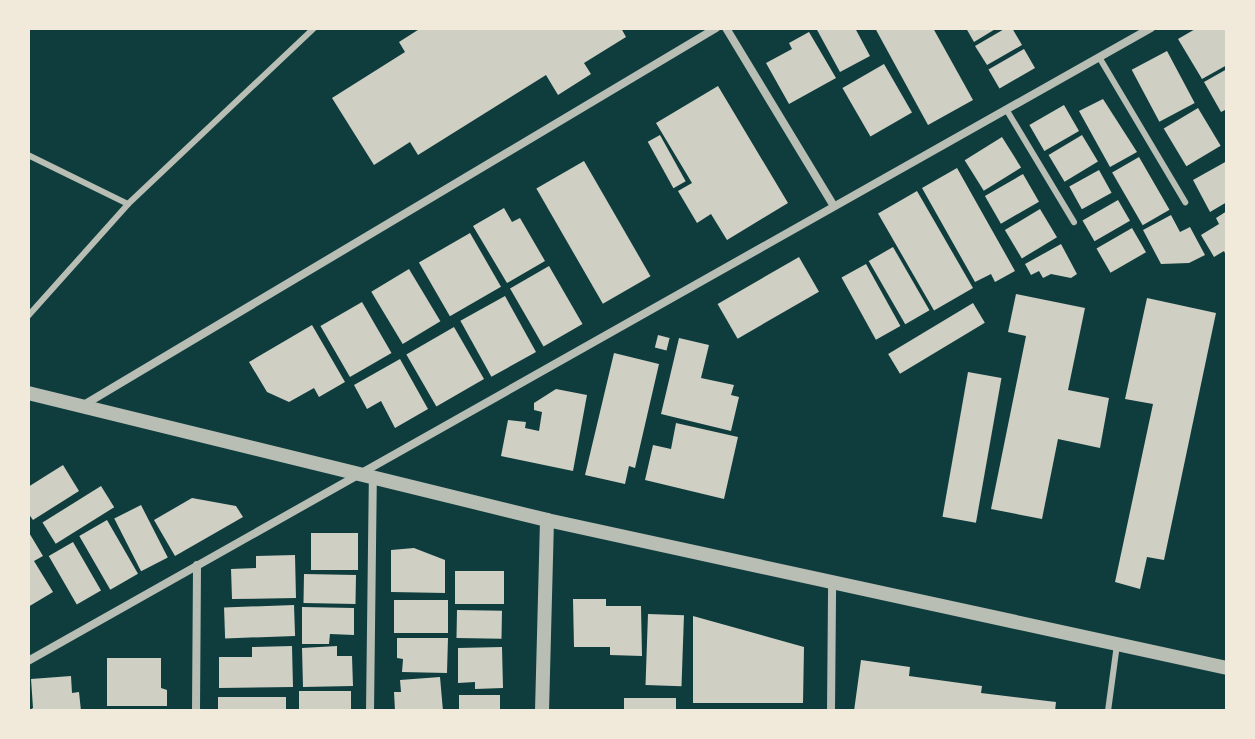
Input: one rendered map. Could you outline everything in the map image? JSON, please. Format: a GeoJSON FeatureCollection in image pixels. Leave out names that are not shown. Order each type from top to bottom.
{"type":"FeatureCollection","features":[{"type":"Feature","properties":{"kind":"street"},"geometry":{"type":"LineString","coordinates":[[82,406],[716,28]]}},
{"type":"Feature","properties":{"kind":"street"},"geometry":{"type":"LineString","coordinates":[[726,28],[834,206]]}},
{"type":"Feature","properties":{"kind":"street"},"geometry":{"type":"LineString","coordinates":[[28,661],[1151,28]]}},
{"type":"Feature","properties":{"kind":"street"},"geometry":{"type":"LineString","coordinates":[[28,393],[547,520],[1227,668]]}},
{"type":"Feature","properties":{"kind":"street"},"geometry":{"type":"LineString","coordinates":[[370,711],[373,478]]}},
{"type":"Feature","properties":{"kind":"street"},"geometry":{"type":"LineString","coordinates":[[542,711],[547,520]]}},
{"type":"Feature","properties":{"kind":"street"},"geometry":{"type":"LineString","coordinates":[[196,711],[197,565]]}},
{"type":"Feature","properties":{"kind":"street"},"geometry":{"type":"LineString","coordinates":[[831,711],[832,584]]}},
{"type":"Feature","properties":{"kind":"lane"},"geometry":{"type":"LineString","coordinates":[[28,316],[128,204],[314,28]]}},
{"type":"Feature","properties":{"kind":"lane"},"geometry":{"type":"LineString","coordinates":[[1099,57],[1185,202]]}},
{"type":"Feature","properties":{"kind":"lane"},"geometry":{"type":"LineString","coordinates":[[1006,109],[1074,222]]}},
{"type":"Feature","properties":{"kind":"lane"},"geometry":{"type":"LineString","coordinates":[[28,155],[128,204]]}},
{"type":"Feature","properties":{"kind":"lane"},"geometry":{"type":"LineString","coordinates":[[1108,711],[1117,644]]}},
{"type":"Feature","properties":{"kind":"building"},"geometry":{"type":"Polygon","coordinates":[[[421,28],[621,28],[626,37],[584,63],[591,74],[558,95],[546,75],[418,155],[410,142],[374,165],[332,98],[405,52],[399,42],[421,28]]]}},
{"type":"Feature","properties":{"kind":"building"},"geometry":{"type":"Polygon","coordinates":[[[816,28],[855,28],[870,56],[840,72],[816,28]]]}},
{"type":"Feature","properties":{"kind":"building"},"geometry":{"type":"Polygon","coordinates":[[[875,28],[933,28],[973,100],[928,125],[875,28]]]}},
{"type":"Feature","properties":{"kind":"building"},"geometry":{"type":"Polygon","coordinates":[[[966,28],[997,28],[974,42],[966,28]]]}},
{"type":"Feature","properties":{"kind":"building"},"geometry":{"type":"Polygon","coordinates":[[[1006,28],[1012,28],[1022,45],[987,65],[975,46],[1006,28]]]}},
{"type":"Feature","properties":{"kind":"building"},"geometry":{"type":"Polygon","coordinates":[[[1197,28],[1227,30],[1227,65],[1202,79],[1178,39],[1197,28]]]}},
{"type":"Feature","properties":{"kind":"building"},"geometry":{"type":"Polygon","coordinates":[[[809,32],[836,78],[789,104],[766,63],[792,49],[789,43],[809,32]]]}},
{"type":"Feature","properties":{"kind":"building"},"geometry":{"type":"Polygon","coordinates":[[[1024,49],[1035,68],[999,89],[988,70],[1024,49]]]}},
{"type":"Feature","properties":{"kind":"building"},"geometry":{"type":"Polygon","coordinates":[[[1167,51],[1195,103],[1159,122],[1132,70],[1167,51]]]}},
{"type":"Feature","properties":{"kind":"building"},"geometry":{"type":"Polygon","coordinates":[[[884,64],[912,112],[870,136],[842,88],[884,64]]]}},
{"type":"Feature","properties":{"kind":"building"},"geometry":{"type":"Polygon","coordinates":[[[1227,69],[1227,109],[1221,112],[1204,82],[1227,69]]]}},
{"type":"Feature","properties":{"kind":"building"},"geometry":{"type":"Polygon","coordinates":[[[718,86],[788,203],[727,240],[711,214],[697,223],[678,191],[692,183],[656,123],[718,86]]]}},
{"type":"Feature","properties":{"kind":"building"},"geometry":{"type":"Polygon","coordinates":[[[1103,99],[1137,152],[1110,167],[1079,111],[1103,99]]]}},
{"type":"Feature","properties":{"kind":"building"},"geometry":{"type":"Polygon","coordinates":[[[1064,105],[1079,131],[1044,151],[1029,125],[1064,105]]]}},
{"type":"Feature","properties":{"kind":"building"},"geometry":{"type":"Polygon","coordinates":[[[1198,108],[1221,146],[1186,166],[1164,129],[1198,108]]]}},
{"type":"Feature","properties":{"kind":"building"},"geometry":{"type":"Polygon","coordinates":[[[660,135],[686,181],[673,188],[648,142],[660,135]]]}},
{"type":"Feature","properties":{"kind":"building"},"geometry":{"type":"Polygon","coordinates":[[[1082,135],[1098,162],[1065,182],[1049,155],[1082,135]]]}},
{"type":"Feature","properties":{"kind":"building"},"geometry":{"type":"Polygon","coordinates":[[[1002,137],[1021,168],[984,191],[965,160],[1002,137]]]}},
{"type":"Feature","properties":{"kind":"building"},"geometry":{"type":"Polygon","coordinates":[[[1139,157],[1170,210],[1143,225],[1112,172],[1139,157]]]}},
{"type":"Feature","properties":{"kind":"building"},"geometry":{"type":"Polygon","coordinates":[[[584,161],[650,276],[603,304],[536,188],[584,161]]]}},
{"type":"Feature","properties":{"kind":"building"},"geometry":{"type":"Polygon","coordinates":[[[1227,161],[1227,202],[1210,212],[1193,180],[1227,161]]]}},
{"type":"Feature","properties":{"kind":"building"},"geometry":{"type":"Polygon","coordinates":[[[957,168],[1015,271],[995,282],[991,274],[975,282],[922,188],[957,168]]]}},
{"type":"Feature","properties":{"kind":"building"},"geometry":{"type":"Polygon","coordinates":[[[1099,170],[1112,193],[1082,209],[1069,186],[1099,170]]]}},
{"type":"Feature","properties":{"kind":"building"},"geometry":{"type":"Polygon","coordinates":[[[1023,174],[1039,202],[1001,224],[985,196],[1023,174]]]}},
{"type":"Feature","properties":{"kind":"building"},"geometry":{"type":"Polygon","coordinates":[[[917,191],[973,288],[934,310],[878,214],[917,191]]]}},
{"type":"Feature","properties":{"kind":"building"},"geometry":{"type":"Polygon","coordinates":[[[1118,200],[1130,221],[1094,241],[1082,220],[1118,200]]]}},
{"type":"Feature","properties":{"kind":"building"},"geometry":{"type":"Polygon","coordinates":[[[504,208],[512,222],[520,218],[545,261],[507,283],[473,226],[504,208]]]}},
{"type":"Feature","properties":{"kind":"building"},"geometry":{"type":"Polygon","coordinates":[[[1040,209],[1057,237],[1022,258],[1005,230],[1040,209]]]}},
{"type":"Feature","properties":{"kind":"building"},"geometry":{"type":"Polygon","coordinates":[[[1227,211],[1227,258],[1224,251],[1214,257],[1201,235],[1219,224],[1216,218],[1227,211]]]}},
{"type":"Feature","properties":{"kind":"building"},"geometry":{"type":"Polygon","coordinates":[[[1171,215],[1180,232],[1190,227],[1205,255],[1189,263],[1161,264],[1143,230],[1171,215]]]}},
{"type":"Feature","properties":{"kind":"building"},"geometry":{"type":"Polygon","coordinates":[[[1132,228],[1146,252],[1110,273],[1096,248],[1132,228]]]}},
{"type":"Feature","properties":{"kind":"building"},"geometry":{"type":"Polygon","coordinates":[[[470,233],[501,287],[450,316],[419,262],[470,233]]]}},
{"type":"Feature","properties":{"kind":"building"},"geometry":{"type":"Polygon","coordinates":[[[1061,244],[1077,274],[1071,278],[1051,274],[1043,278],[1039,271],[1031,275],[1025,264],[1061,244]]]}},
{"type":"Feature","properties":{"kind":"building"},"geometry":{"type":"Polygon","coordinates":[[[893,247],[930,310],[905,324],[869,261],[893,247]]]}},
{"type":"Feature","properties":{"kind":"building"},"geometry":{"type":"Polygon","coordinates":[[[799,257],[819,292],[738,339],[718,304],[799,257]]]}},
{"type":"Feature","properties":{"kind":"building"},"geometry":{"type":"Polygon","coordinates":[[[866,264],[900,326],[876,340],[842,278],[866,264]]]}},
{"type":"Feature","properties":{"kind":"building"},"geometry":{"type":"Polygon","coordinates":[[[549,266],[582,324],[544,347],[510,288],[549,266]]]}},
{"type":"Feature","properties":{"kind":"building"},"geometry":{"type":"Polygon","coordinates":[[[409,269],[440,321],[403,344],[371,292],[409,269]]]}},
{"type":"Feature","properties":{"kind":"building"},"geometry":{"type":"Polygon","coordinates":[[[1016,294],[1085,308],[1068,390],[1109,398],[1100,448],[1058,439],[1042,519],[991,509],[1026,336],[1008,332],[1016,294]]]}},
{"type":"Feature","properties":{"kind":"building"},"geometry":{"type":"Polygon","coordinates":[[[505,296],[536,352],[491,377],[460,321],[505,296]]]}},
{"type":"Feature","properties":{"kind":"building"},"geometry":{"type":"Polygon","coordinates":[[[1147,298],[1216,313],[1164,560],[1147,557],[1140,589],[1115,582],[1153,404],[1125,399],[1147,298]]]}},
{"type":"Feature","properties":{"kind":"building"},"geometry":{"type":"Polygon","coordinates":[[[362,302],[392,353],[350,377],[320,326],[362,302]]]}},
{"type":"Feature","properties":{"kind":"building"},"geometry":{"type":"Polygon","coordinates":[[[973,303],[985,323],[900,374],[888,354],[973,303]]]}},
{"type":"Feature","properties":{"kind":"building"},"geometry":{"type":"Polygon","coordinates":[[[312,325],[345,382],[319,397],[314,388],[289,402],[267,392],[249,362],[312,325]]]}},
{"type":"Feature","properties":{"kind":"building"},"geometry":{"type":"Polygon","coordinates":[[[454,327],[484,379],[436,406],[406,354],[454,327]]]}},
{"type":"Feature","properties":{"kind":"building"},"geometry":{"type":"Polygon","coordinates":[[[658,335],[670,338],[666,351],[655,348],[658,335]]]}},
{"type":"Feature","properties":{"kind":"building"},"geometry":{"type":"Polygon","coordinates":[[[679,338],[709,345],[701,378],[734,385],[731,395],[739,397],[731,431],[661,414],[679,338]]]}},
{"type":"Feature","properties":{"kind":"building"},"geometry":{"type":"Polygon","coordinates":[[[614,353],[659,364],[635,468],[629,466],[625,484],[585,475],[614,353]]]}},
{"type":"Feature","properties":{"kind":"building"},"geometry":{"type":"Polygon","coordinates":[[[400,359],[428,409],[395,428],[381,401],[367,409],[354,385],[400,359]]]}},
{"type":"Feature","properties":{"kind":"building"},"geometry":{"type":"Polygon","coordinates":[[[968,372],[1001,378],[976,523],[942,517],[968,372]]]}},
{"type":"Feature","properties":{"kind":"building"},"geometry":{"type":"Polygon","coordinates":[[[556,389],[587,395],[573,471],[501,456],[508,420],[526,422],[525,428],[539,431],[542,412],[534,410],[534,403],[556,389]]]}},
{"type":"Feature","properties":{"kind":"building"},"geometry":{"type":"Polygon","coordinates":[[[676,423],[738,437],[724,499],[645,480],[653,445],[671,449],[676,423]]]}},
{"type":"Feature","properties":{"kind":"building"},"geometry":{"type":"Polygon","coordinates":[[[63,465],[79,491],[33,520],[28,513],[28,487],[63,465]]]}},
{"type":"Feature","properties":{"kind":"building"},"geometry":{"type":"Polygon","coordinates":[[[101,486],[114,507],[56,544],[42,523],[101,486]]]}},
{"type":"Feature","properties":{"kind":"building"},"geometry":{"type":"Polygon","coordinates":[[[192,498],[236,506],[243,517],[175,556],[154,520],[192,498]]]}},
{"type":"Feature","properties":{"kind":"building"},"geometry":{"type":"Polygon","coordinates":[[[141,505],[168,558],[141,571],[114,519],[141,505]]]}},
{"type":"Feature","properties":{"kind":"building"},"geometry":{"type":"Polygon","coordinates":[[[107,520],[138,574],[110,590],[79,536],[107,520]]]}},
{"type":"Feature","properties":{"kind":"building"},"geometry":{"type":"Polygon","coordinates":[[[28,531],[43,556],[34,561],[53,592],[28,607],[28,531]]]}},
{"type":"Feature","properties":{"kind":"building"},"geometry":{"type":"Polygon","coordinates":[[[311,533],[358,533],[358,570],[311,570],[311,533]]]}},
{"type":"Feature","properties":{"kind":"building"},"geometry":{"type":"Polygon","coordinates":[[[73,542],[101,590],[77,604],[49,556],[73,542]]]}},
{"type":"Feature","properties":{"kind":"building"},"geometry":{"type":"Polygon","coordinates":[[[414,548],[445,560],[445,593],[391,592],[391,550],[414,548]]]}},
{"type":"Feature","properties":{"kind":"building"},"geometry":{"type":"Polygon","coordinates":[[[295,555],[296,598],[232,599],[231,569],[256,568],[256,556],[295,555]]]}},
{"type":"Feature","properties":{"kind":"building"},"geometry":{"type":"Polygon","coordinates":[[[455,571],[504,571],[504,604],[455,604],[455,571]]]}},
{"type":"Feature","properties":{"kind":"building"},"geometry":{"type":"Polygon","coordinates":[[[304,574],[356,575],[355,604],[303,603],[304,574]]]}},
{"type":"Feature","properties":{"kind":"building"},"geometry":{"type":"Polygon","coordinates":[[[573,599],[606,599],[606,606],[641,606],[642,656],[610,655],[610,647],[574,647],[573,599]]]}},
{"type":"Feature","properties":{"kind":"building"},"geometry":{"type":"Polygon","coordinates":[[[394,600],[448,600],[448,633],[394,633],[394,600]]]}},
{"type":"Feature","properties":{"kind":"building"},"geometry":{"type":"Polygon","coordinates":[[[294,605],[295,636],[225,638],[224,607],[294,605]]]}},
{"type":"Feature","properties":{"kind":"building"},"geometry":{"type":"Polygon","coordinates":[[[302,607],[354,608],[354,635],[330,634],[329,644],[302,644],[302,607]]]}},
{"type":"Feature","properties":{"kind":"building"},"geometry":{"type":"Polygon","coordinates":[[[457,610],[502,611],[502,639],[457,638],[457,610]]]}},
{"type":"Feature","properties":{"kind":"building"},"geometry":{"type":"Polygon","coordinates":[[[648,614],[684,615],[682,686],[646,685],[648,614]]]}},
{"type":"Feature","properties":{"kind":"building"},"geometry":{"type":"Polygon","coordinates":[[[693,616],[804,647],[803,703],[693,703],[693,616]]]}},
{"type":"Feature","properties":{"kind":"building"},"geometry":{"type":"Polygon","coordinates":[[[397,638],[448,638],[447,673],[402,672],[403,659],[397,658],[397,638]]]}},
{"type":"Feature","properties":{"kind":"building"},"geometry":{"type":"Polygon","coordinates":[[[292,646],[293,687],[219,688],[219,657],[252,657],[252,647],[292,646]]]}},
{"type":"Feature","properties":{"kind":"building"},"geometry":{"type":"Polygon","coordinates":[[[337,646],[337,656],[352,656],[353,686],[303,687],[302,648],[337,646]]]}},
{"type":"Feature","properties":{"kind":"building"},"geometry":{"type":"Polygon","coordinates":[[[502,647],[503,688],[475,689],[475,682],[458,683],[458,648],[502,647]]]}},
{"type":"Feature","properties":{"kind":"building"},"geometry":{"type":"Polygon","coordinates":[[[107,658],[161,658],[161,688],[167,690],[167,706],[107,706],[107,658]]]}},
{"type":"Feature","properties":{"kind":"building"},"geometry":{"type":"Polygon","coordinates":[[[861,660],[910,667],[909,676],[982,686],[981,693],[1056,702],[1055,711],[854,711],[861,660]]]}},
{"type":"Feature","properties":{"kind":"building"},"geometry":{"type":"Polygon","coordinates":[[[71,676],[72,693],[79,692],[81,711],[28,711],[33,708],[31,679],[71,676]]]}},
{"type":"Feature","properties":{"kind":"building"},"geometry":{"type":"Polygon","coordinates":[[[440,677],[443,711],[395,711],[394,692],[401,692],[400,680],[440,677]]]}},
{"type":"Feature","properties":{"kind":"building"},"geometry":{"type":"Polygon","coordinates":[[[299,691],[351,691],[351,711],[299,711],[299,691]]]}},
{"type":"Feature","properties":{"kind":"building"},"geometry":{"type":"Polygon","coordinates":[[[459,695],[500,695],[500,711],[459,711],[459,695]]]}},
{"type":"Feature","properties":{"kind":"building"},"geometry":{"type":"Polygon","coordinates":[[[218,697],[286,697],[286,711],[218,711],[218,697]]]}},
{"type":"Feature","properties":{"kind":"building"},"geometry":{"type":"Polygon","coordinates":[[[624,698],[676,698],[676,711],[624,711],[624,698]]]}}]}
